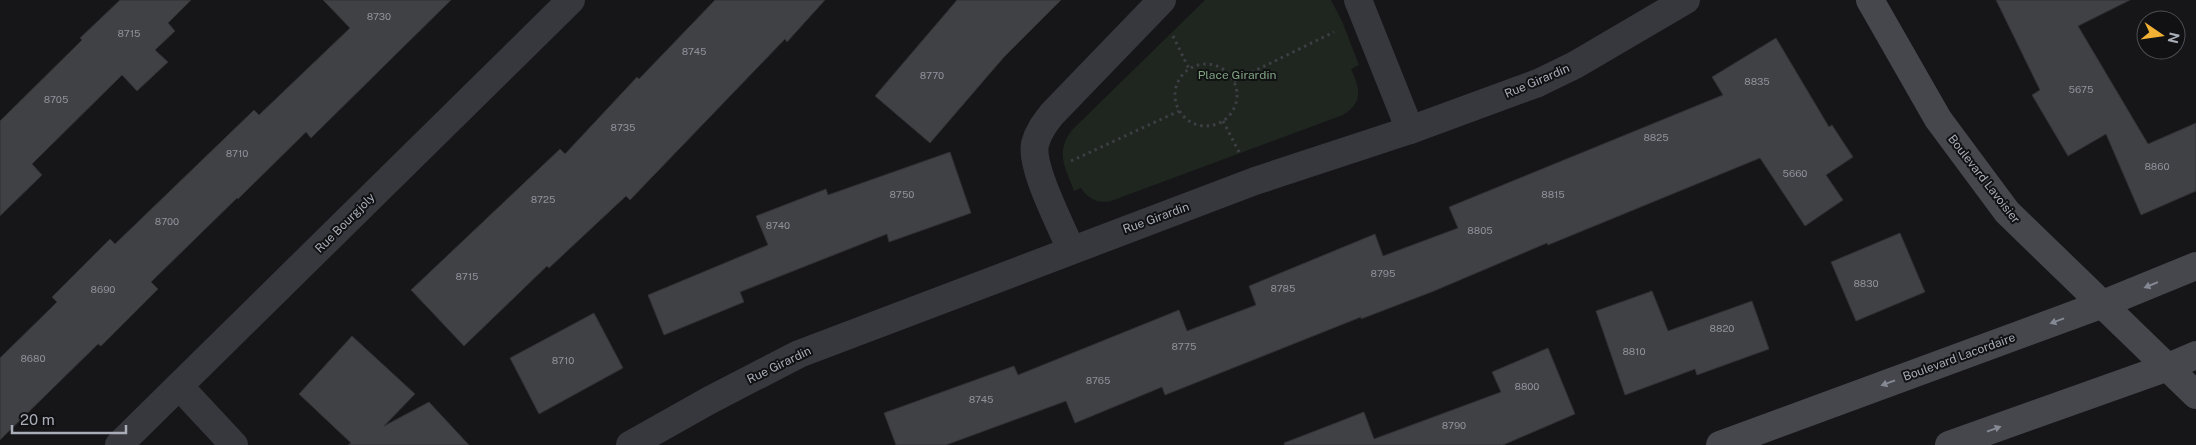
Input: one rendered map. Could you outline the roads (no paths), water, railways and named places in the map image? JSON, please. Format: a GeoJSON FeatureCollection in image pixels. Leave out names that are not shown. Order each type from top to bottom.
{"type":"FeatureCollection","features":[{"type":"Feature","properties":{"kind":"main road","name":"Boulevard Lavoisier"},"geometry":{"type":"LineString","coordinates":[[1870,0],[1938,119],[2007,212],[2196,395]]}},
{"type":"Feature","properties":{"kind":"main road","name":"Boulevard Lacordaire"},"geometry":{"type":"LineString","coordinates":[[1720,445],[2103,304],[2196,266]]}},
{"type":"Feature","properties":{"kind":"main road"},"geometry":{"type":"LineString","coordinates":[[1949,445],[2168,367],[2196,355]]}},
{"type":"Feature","properties":{"kind":"street","name":"Rue Bourgjoly"},"geometry":{"type":"LineString","coordinates":[[119,445],[571,0]]}},
{"type":"Feature","properties":{"kind":"street"},"geometry":{"type":"LineString","coordinates":[[1070,250],[1034,161],[1035,144],[1042,126],[1162,0]]}},
{"type":"Feature","properties":{"kind":"street","name":"Rue Girardin"},"geometry":{"type":"LineString","coordinates":[[630,445],[710,400],[800,354],[1255,181],[1410,130],[1538,82],[1575,65],[1686,0]]}},
{"type":"Feature","properties":{"kind":"street"},"geometry":{"type":"LineString","coordinates":[[1362,8],[1410,130]]}},
{"type":"Feature","properties":{"kind":"street"},"geometry":{"type":"LineString","coordinates":[[179,386],[234,445]]}},
{"type":"Feature","properties":{"kind":"park label","name":"Place Girardin"},"geometry":{"type":"Point","coordinates":[1237,75]}}]}
